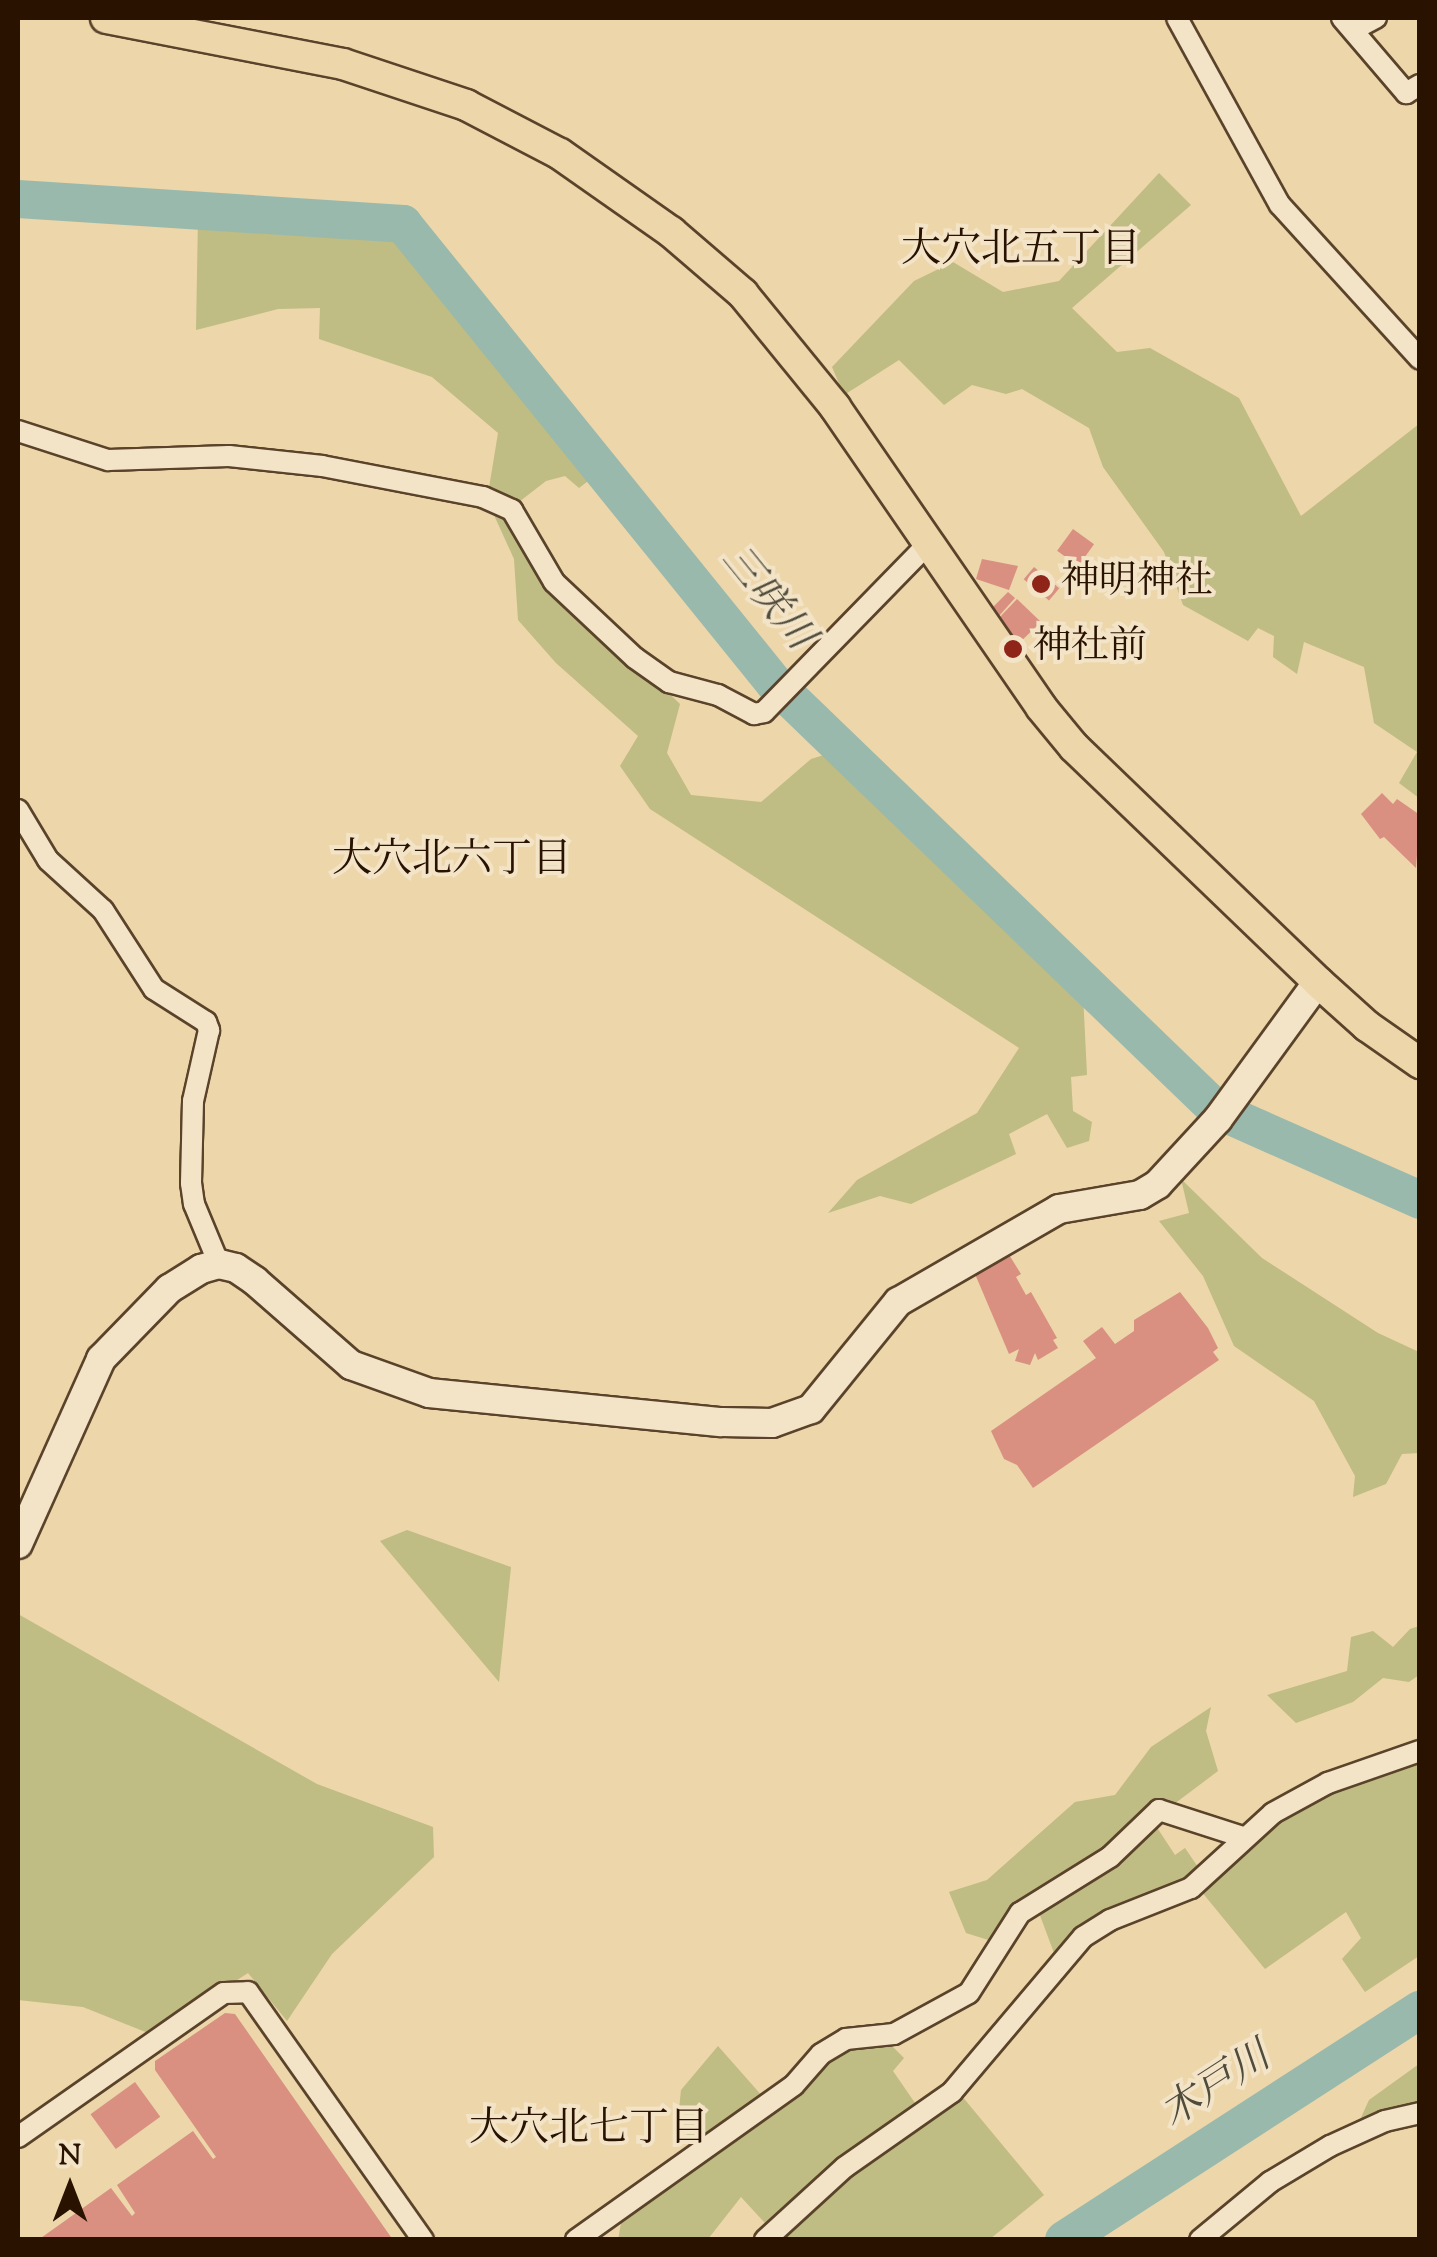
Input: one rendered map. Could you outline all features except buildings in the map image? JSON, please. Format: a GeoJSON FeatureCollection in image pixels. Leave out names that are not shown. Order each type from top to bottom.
{"type":"FeatureCollection","features":[{"type":"Feature","properties":{"kind":"main road"},"geometry":{"type":"LineString","coordinates":[[106,18],[260,46],[382,74],[466,104],[560,154],[671,232],[743,294],[836,407],[1041,707],[1074,747],[1366,1026],[1420,1063]]}},
{"type":"Feature","properties":{"kind":"street"},"geometry":{"type":"LineString","coordinates":[[1177,18],[1280,205],[1315,250],[1379,311],[1420,360]]}},
{"type":"Feature","properties":{"kind":"street"},"geometry":{"type":"LineString","coordinates":[[1376,18],[1348,24],[1406,93],[1420,86]]}},
{"type":"Feature","properties":{"kind":"street"},"geometry":{"type":"LineString","coordinates":[[18,431],[108,460],[229,456],[356,472],[483,497],[512,510],[554,582],[653,672],[754,714],[764,712],[929,543]]}},
{"type":"Feature","properties":{"kind":"street"},"geometry":{"type":"LineString","coordinates":[[18,810],[48,860],[103,910],[154,989],[206,1022],[209,1030],[194,1101],[191,1184],[194,1204],[220,1264]]}},
{"type":"Feature","properties":{"kind":"street"},"geometry":{"type":"LineString","coordinates":[[18,1544],[101,1359],[170,1288],[201,1269],[220,1264],[236,1268],[255,1281],[350,1365],[429,1393],[457,1399],[772,1423],[810,1409],[898,1302],[1059,1208],[1140,1195],[1158,1184],[1218,1119],[1318,982]]}},
{"type":"Feature","properties":{"kind":"street"},"geometry":{"type":"LineString","coordinates":[[765,2240],[845,2167],[952,2092],[1082,1937],[1110,1920],[1190,1888],[1273,1813],[1328,1783],[1420,1751]]}},
{"type":"Feature","properties":{"kind":"street"},"geometry":{"type":"LineString","coordinates":[[576,2240],[794,2085],[833,2047],[846,2039],[894,2034],[969,1993],[1020,1913],[1110,1857],[1159,1810],[1242,1837]]}},
{"type":"Feature","properties":{"kind":"street"},"geometry":{"type":"LineString","coordinates":[[18,2137],[224,1993],[248,1992],[423,2240]]}},
{"type":"Feature","properties":{"kind":"street"},"geometry":{"type":"LineString","coordinates":[[1200,2240],[1270,2182],[1330,2146],[1385,2120],[1420,2114]]}},
{"type":"Feature","properties":{"kind":"shaded area"},"geometry":{"type":"Polygon","coordinates":[[[1159,173],[1191,205],[1072,308],[1117,352],[1150,348],[1239,398],[1301,516],[1419,424],[1419,798],[1399,783],[1417,752],[1374,723],[1364,667],[1304,642],[1297,674],[1273,657],[1274,636],[1258,628],[1248,641],[1183,605],[1164,552],[1103,467],[1089,428],[1022,389],[1006,394],[972,385],[944,405],[899,360],[844,395],[832,367],[914,281],[953,262],[1003,292],[1059,281],[1159,173]]]}},
{"type":"Feature","properties":{"kind":"shaded area"},"geometry":{"type":"Polygon","coordinates":[[[198,218],[392,231],[596,475],[579,488],[565,476],[546,481],[515,505],[488,494],[498,433],[432,377],[319,339],[320,308],[278,309],[196,330],[198,218]]]}},
{"type":"Feature","properties":{"kind":"shaded area"},"geometry":{"type":"Polygon","coordinates":[[[489,504],[511,515],[540,568],[680,704],[667,753],[691,795],[761,802],[811,759],[837,751],[1083,994],[1087,1075],[1071,1077],[1073,1111],[1092,1122],[1089,1141],[1067,1148],[1047,1114],[1009,1134],[1016,1154],[911,1204],[880,1196],[828,1213],[857,1180],[977,1113],[1019,1048],[650,809],[620,766],[638,736],[556,663],[518,620],[514,559],[489,504]]]}},
{"type":"Feature","properties":{"kind":"shaded area"},"geometry":{"type":"Polygon","coordinates":[[[1181,1179],[1262,1258],[1378,1333],[1419,1352],[1419,1453],[1402,1454],[1386,1484],[1353,1497],[1355,1476],[1314,1401],[1234,1346],[1203,1276],[1159,1221],[1189,1213],[1181,1179]]]}},
{"type":"Feature","properties":{"kind":"shaded area"},"geometry":{"type":"Polygon","coordinates":[[[407,1530],[511,1567],[499,1682],[380,1541],[407,1530]]]}},
{"type":"Feature","properties":{"kind":"shaded area"},"geometry":{"type":"Polygon","coordinates":[[[18,1614],[317,1784],[433,1827],[434,1857],[332,1954],[287,2021],[248,1973],[153,2035],[83,2007],[18,2000],[18,1614]]]}},
{"type":"Feature","properties":{"kind":"shaded area"},"geometry":{"type":"Polygon","coordinates":[[[1419,1626],[1419,1675],[1409,1682],[1383,1678],[1353,1702],[1296,1723],[1267,1695],[1347,1671],[1351,1637],[1373,1631],[1393,1647],[1410,1629],[1419,1626]]]}},
{"type":"Feature","properties":{"kind":"shaded area"},"geometry":{"type":"Polygon","coordinates":[[[1211,1707],[1206,1731],[1218,1771],[1125,1841],[1039,1896],[1017,1902],[998,1943],[966,1933],[949,1892],[987,1880],[1075,1802],[1115,1795],[1151,1747],[1211,1707]]]}},
{"type":"Feature","properties":{"kind":"shaded area"},"geometry":{"type":"Polygon","coordinates":[[[1419,1760],[1419,1956],[1365,1992],[1342,1959],[1361,1938],[1346,1912],[1265,1969],[1201,1891],[1281,1818],[1419,1760]]]}},
{"type":"Feature","properties":{"kind":"shaded area"},"geometry":{"type":"Polygon","coordinates":[[[1154,1823],[1175,1855],[1185,1848],[1200,1870],[1166,1894],[1081,1931],[1054,1953],[1038,1910],[1154,1823]]]}},
{"type":"Feature","properties":{"kind":"shaded area"},"geometry":{"type":"Polygon","coordinates":[[[886,2040],[904,2058],[893,2071],[915,2103],[838,2160],[765,2223],[741,2197],[708,2239],[618,2240],[623,2212],[700,2158],[678,2119],[681,2090],[718,2046],[763,2097],[848,2044],[886,2040]]]}},
{"type":"Feature","properties":{"kind":"shaded area"},"geometry":{"type":"Polygon","coordinates":[[[1419,2064],[1419,2106],[1359,2122],[1369,2100],[1419,2064]]]}},
{"type":"Feature","properties":{"kind":"shaded area"},"geometry":{"type":"Polygon","coordinates":[[[961,2095],[1044,2195],[990,2239],[775,2240],[849,2172],[961,2095]]]}},
{"type":"Feature","properties":{"kind":"waterway","name":"三咲川"},"geometry":{"type":"LineString","coordinates":[[18,199],[403,224],[775,684],[1217,1110],[1420,1200]]}},
{"type":"Feature","properties":{"kind":"waterway","name":"木戸川"},"geometry":{"type":"LineString","coordinates":[[1064,2240],[1420,2010]]}},
{"type":"Feature","properties":{"kind":"place","name":"神明神社"},"geometry":{"type":"Point","coordinates":[1041,584]}},
{"type":"Feature","properties":{"kind":"place","name":"神社前"},"geometry":{"type":"Point","coordinates":[1013,649]}},
{"type":"Feature","properties":{"kind":"district","name":"大穴北五丁目"},"geometry":{"type":"Point","coordinates":[1021,252]}},
{"type":"Feature","properties":{"kind":"district","name":"大穴北六丁目"},"geometry":{"type":"Point","coordinates":[452,862]}},
{"type":"Feature","properties":{"kind":"district","name":"大穴北七丁目"},"geometry":{"type":"Point","coordinates":[589,2131]}}]}
